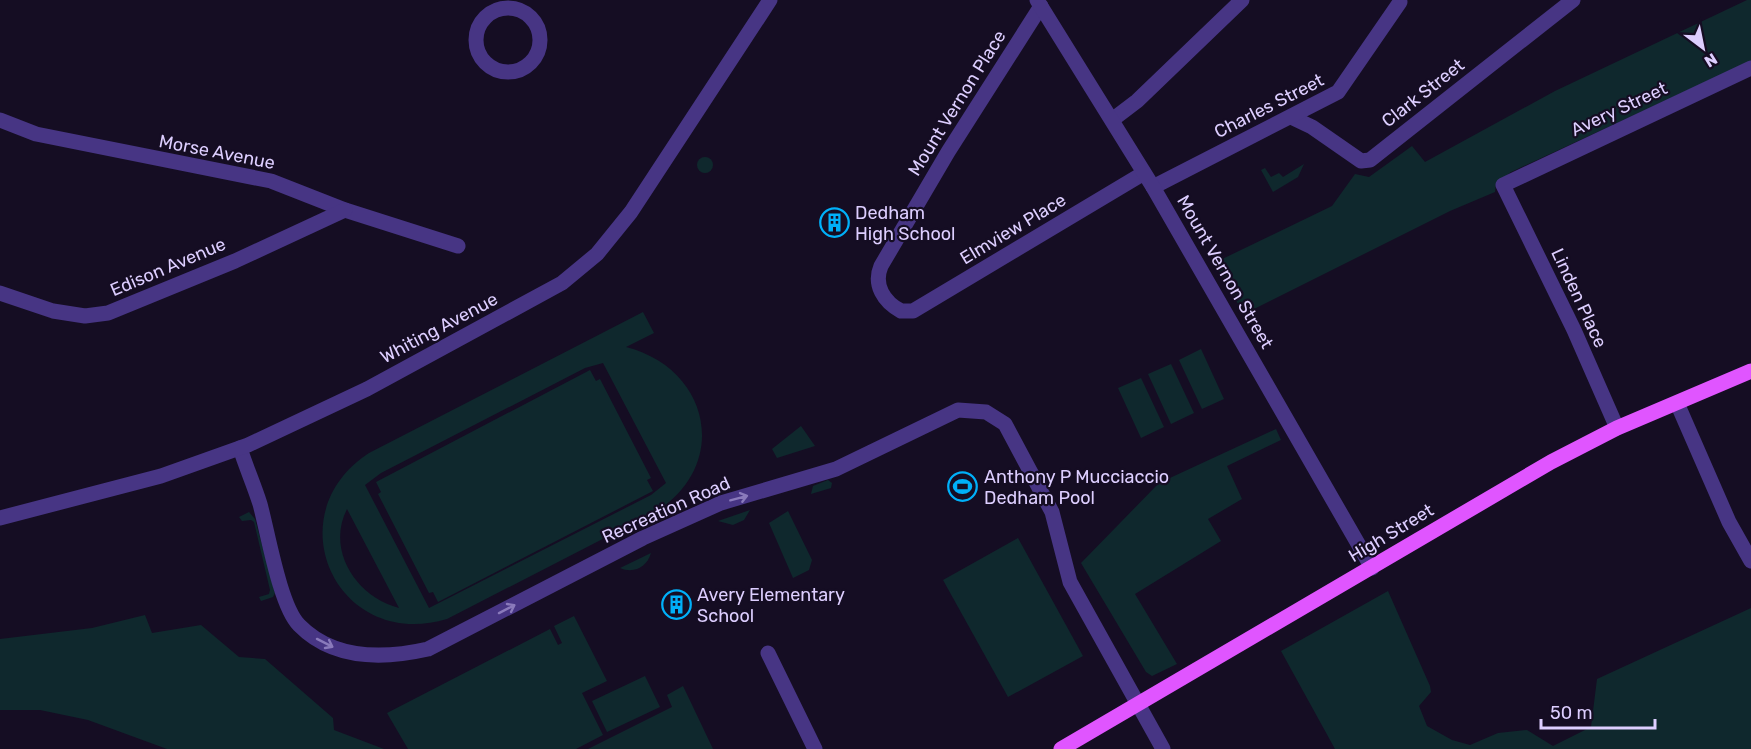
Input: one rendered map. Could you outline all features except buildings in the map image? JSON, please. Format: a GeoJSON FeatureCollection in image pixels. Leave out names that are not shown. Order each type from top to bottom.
{"type":"FeatureCollection","features":[{"type":"Feature","properties":{"kind":"main road","name":"High Street"},"geometry":{"type":"LineString","coordinates":[[1061,749],[1372,568],[1523,477],[1617,428],[1751,370]]}},
{"type":"Feature","properties":{"kind":"street","name":"Whiting Avenue"},"geometry":{"type":"LineString","coordinates":[[0,518],[161,476],[240,448],[377,384],[545,294],[579,270],[614,234],[650,186],[770,0]]}},
{"type":"Feature","properties":{"kind":"street"},"geometry":{"type":"LineString","coordinates":[[1112,120],[1137,100],[1242,0]]}},
{"type":"Feature","properties":{"kind":"street","name":"Clark Street"},"geometry":{"type":"LineString","coordinates":[[1291,117],[1312,126],[1361,161],[1370,160],[1573,0]]}},
{"type":"Feature","properties":{"kind":"street","name":"Charles Street"},"geometry":{"type":"LineString","coordinates":[[1153,187],[1338,92],[1345,86],[1400,2]]}},
{"type":"Feature","properties":{"kind":"street","name":"Mount Vernon Street"},"geometry":{"type":"LineString","coordinates":[[1039,3],[1153,187],[1372,568]]}},
{"type":"Feature","properties":{"kind":"street","name":"Mount Vernon Place"},"geometry":{"type":"LineString","coordinates":[[901,311],[893,307],[878,287],[877,275],[881,266],[1039,3]]}},
{"type":"Feature","properties":{"kind":"street"},"geometry":{"type":"LineString","coordinates":[[497,5],[526,14],[538,31],[537,51],[532,60],[515,71],[505,72],[486,63],[476,45],[480,24],[497,5]]}},
{"type":"Feature","properties":{"kind":"street","name":"Avery Street"},"geometry":{"type":"LineString","coordinates":[[1503,185],[1751,68]]}},
{"type":"Feature","properties":{"kind":"street","name":"Morse Avenue"},"geometry":{"type":"LineString","coordinates":[[0,120],[36,134],[271,181],[345,210],[458,246]]}},
{"type":"Feature","properties":{"kind":"street","name":"Elmview Place"},"geometry":{"type":"LineString","coordinates":[[901,311],[913,311],[1144,172]]}},
{"type":"Feature","properties":{"kind":"street","name":"Linden Place"},"geometry":{"type":"LineString","coordinates":[[1503,185],[1574,330],[1617,428]]}},
{"type":"Feature","properties":{"kind":"street","name":"Edison Avenue"},"geometry":{"type":"LineString","coordinates":[[0,293],[53,311],[85,316],[108,313],[235,261],[345,210]]}},
{"type":"Feature","properties":{"kind":"street"},"geometry":{"type":"LineString","coordinates":[[1677,403],[1729,522],[1751,561]]}},
{"type":"Feature","properties":{"kind":"street","name":"Recreation Road"},"geometry":{"type":"LineString","coordinates":[[240,448],[259,501],[286,602],[299,625],[324,644],[358,655],[395,657],[428,650],[643,538],[721,503],[836,469],[958,410],[986,412],[996,417],[1010,433],[1052,512],[1070,582],[1163,749]]}},
{"type":"Feature","properties":{"kind":"street"},"geometry":{"type":"LineString","coordinates":[[768,653],[815,749]]}},
{"type":"Feature","properties":{"kind":"green space"},"geometry":{"type":"Polygon","coordinates":[[[1751,0],[1751,61],[1511,172],[1496,184],[1495,192],[1450,211],[1244,314],[1214,263],[1332,206],[1355,174],[1369,177],[1412,146],[1425,162],[1555,91],[1751,0]]]}},
{"type":"Feature","properties":{"kind":"green space"},"geometry":{"type":"Polygon","coordinates":[[[702,157],[708,157],[713,165],[711,171],[702,173],[697,168],[697,162],[702,157]]]}},
{"type":"Feature","properties":{"kind":"green space"},"geometry":{"type":"Polygon","coordinates":[[[1304,164],[1298,177],[1273,192],[1261,170],[1265,168],[1271,177],[1279,173],[1283,177],[1304,164]]]}},
{"type":"Feature","properties":{"kind":"green space"},"geometry":{"type":"Polygon","coordinates":[[[643,312],[654,333],[626,347],[654,358],[676,375],[692,395],[700,419],[702,444],[695,468],[680,491],[657,511],[447,619],[408,624],[375,616],[349,597],[331,572],[323,541],[326,510],[341,479],[369,453],[643,312]],[[603,363],[585,368],[381,473],[365,485],[429,608],[651,495],[666,483],[603,363]],[[347,509],[341,525],[340,540],[349,570],[370,594],[399,608],[347,509]]]}},
{"type":"Feature","properties":{"kind":"green space"},"geometry":{"type":"Polygon","coordinates":[[[1201,349],[1224,399],[1202,409],[1179,360],[1201,349]]]}},
{"type":"Feature","properties":{"kind":"green space"},"geometry":{"type":"Polygon","coordinates":[[[1171,364],[1194,413],[1171,424],[1148,374],[1171,364]]]}},
{"type":"Feature","properties":{"kind":"green space"},"geometry":{"type":"Polygon","coordinates":[[[590,370],[596,381],[600,379],[651,478],[647,480],[653,491],[438,602],[433,592],[429,593],[378,494],[381,492],[376,482],[590,370]]]}},
{"type":"Feature","properties":{"kind":"green space"},"geometry":{"type":"Polygon","coordinates":[[[1141,378],[1164,427],[1141,438],[1118,388],[1141,378]]]}},
{"type":"Feature","properties":{"kind":"green space"},"geometry":{"type":"Polygon","coordinates":[[[801,426],[815,446],[777,458],[772,449],[801,426]]]}},
{"type":"Feature","properties":{"kind":"green space"},"geometry":{"type":"Polygon","coordinates":[[[1276,429],[1281,440],[1227,466],[1242,499],[1208,519],[1221,541],[1135,594],[1177,664],[1152,676],[1146,672],[1081,563],[1159,483],[1276,429]]]}},
{"type":"Feature","properties":{"kind":"green space"},"geometry":{"type":"Polygon","coordinates":[[[828,480],[832,483],[831,488],[811,494],[813,486],[828,480]]]}},
{"type":"Feature","properties":{"kind":"green space"},"geometry":{"type":"Polygon","coordinates":[[[750,510],[744,520],[733,525],[718,521],[750,510]]]}},
{"type":"Feature","properties":{"kind":"green space"},"geometry":{"type":"Polygon","coordinates":[[[788,511],[812,560],[809,570],[793,578],[769,523],[788,511]]]}},
{"type":"Feature","properties":{"kind":"green space"},"geometry":{"type":"Polygon","coordinates":[[[249,512],[255,519],[275,593],[273,597],[261,601],[259,597],[269,594],[270,590],[254,522],[242,521],[239,517],[249,512]]]}},
{"type":"Feature","properties":{"kind":"green space"},"geometry":{"type":"Polygon","coordinates":[[[1018,538],[1083,656],[1008,697],[943,580],[1018,538]]]}},
{"type":"Feature","properties":{"kind":"green space"},"geometry":{"type":"Polygon","coordinates":[[[651,553],[646,562],[635,570],[620,568],[651,553]]]}},
{"type":"Feature","properties":{"kind":"green space"},"geometry":{"type":"Polygon","coordinates":[[[1388,591],[1430,686],[1431,692],[1419,706],[1427,726],[1452,740],[1470,745],[1498,733],[1527,730],[1553,746],[1591,727],[1597,679],[1751,608],[1751,749],[1335,749],[1281,651],[1388,591]]]}},
{"type":"Feature","properties":{"kind":"green space"},"geometry":{"type":"Polygon","coordinates":[[[145,615],[152,633],[201,625],[239,657],[265,659],[333,718],[334,730],[384,749],[167,749],[88,720],[40,710],[0,710],[0,639],[92,628],[145,615]]]}},
{"type":"Feature","properties":{"kind":"green space"},"geometry":{"type":"Polygon","coordinates":[[[574,616],[607,681],[582,693],[603,735],[576,749],[408,749],[387,713],[550,629],[558,645],[562,643],[554,626],[574,616]]]}},
{"type":"Feature","properties":{"kind":"green space"},"geometry":{"type":"Polygon","coordinates":[[[645,676],[660,707],[607,732],[592,701],[645,676]]]}},
{"type":"Feature","properties":{"kind":"green space"},"geometry":{"type":"Polygon","coordinates":[[[683,686],[713,749],[588,749],[672,707],[667,695],[683,686]]]}},
{"type":"Feature","properties":{"kind":"place","name":"Dedham High School"},"geometry":{"type":"Point","coordinates":[834,223]}},
{"type":"Feature","properties":{"kind":"place","name":"Anthony P Mucciaccio Dedham Pool"},"geometry":{"type":"Point","coordinates":[963,487]}},
{"type":"Feature","properties":{"kind":"place","name":"Avery Elementary School"},"geometry":{"type":"Point","coordinates":[676,605]}}]}
